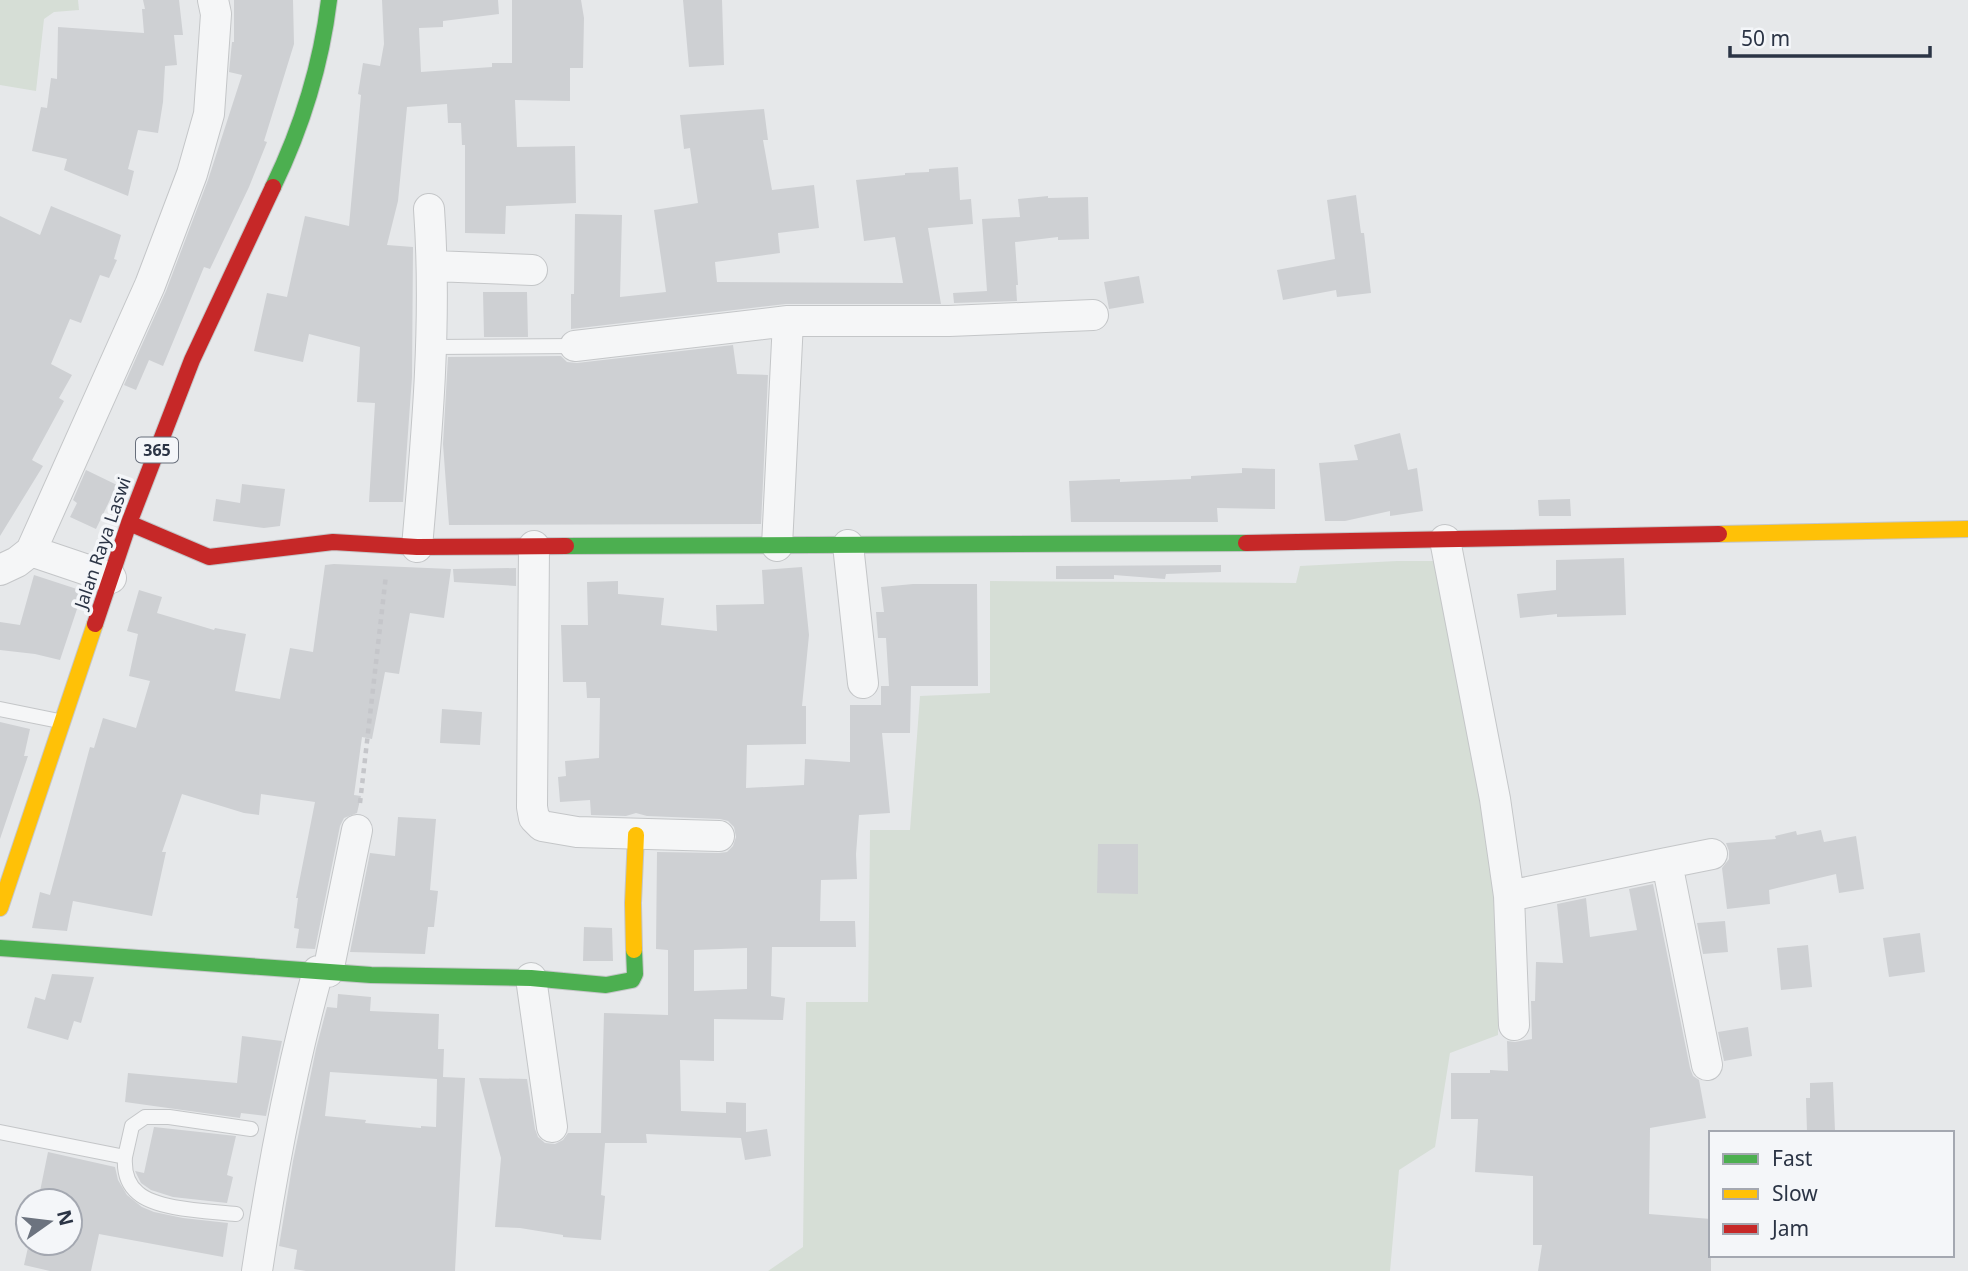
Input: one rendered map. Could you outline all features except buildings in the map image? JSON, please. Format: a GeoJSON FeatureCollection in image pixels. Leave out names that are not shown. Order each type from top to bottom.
{"type":"FeatureCollection","features":[{"type":"Feature","properties":{"kind":"street"},"geometry":{"type":"LineString","coordinates":[[0,570],[31,551],[150,285],[192,174],[209,114],[216,14],[214,0]]}},
{"type":"Feature","properties":{"kind":"street","name":"Jalan Raya Laswi"},"geometry":{"type":"LineString","coordinates":[[0,908],[128,523],[192,360],[293,142],[310,98],[324,43],[329,0]]}},
{"type":"Feature","properties":{"kind":"street"},"geometry":{"type":"LineString","coordinates":[[403,547],[432,347],[433,266],[429,209]]}},
{"type":"Feature","properties":{"kind":"street"},"geometry":{"type":"LineString","coordinates":[[433,266],[531,270]]}},
{"type":"Feature","properties":{"kind":"street"},"geometry":{"type":"LineString","coordinates":[[575,346],[788,321],[949,321],[1093,315]]}},
{"type":"Feature","properties":{"kind":"street"},"geometry":{"type":"LineString","coordinates":[[778,546],[788,321]]}},
{"type":"Feature","properties":{"kind":"street"},"geometry":{"type":"LineString","coordinates":[[128,523],[209,557],[333,542],[403,547],[778,546],[1445,540],[1968,529]]}},
{"type":"Feature","properties":{"kind":"street"},"geometry":{"type":"LineString","coordinates":[[1445,540],[1492,785],[1509,896],[1514,1025]]}},
{"type":"Feature","properties":{"kind":"street"},"geometry":{"type":"LineString","coordinates":[[848,545],[863,683]]}},
{"type":"Feature","properties":{"kind":"street"},"geometry":{"type":"LineString","coordinates":[[534,546],[534,818],[542,826],[577,832],[719,836]]}},
{"type":"Feature","properties":{"kind":"street"},"geometry":{"type":"LineString","coordinates":[[31,551],[111,578]]}},
{"type":"Feature","properties":{"kind":"street"},"geometry":{"type":"LineString","coordinates":[[257,1271],[296,1052],[323,972],[357,830]]}},
{"type":"Feature","properties":{"kind":"street"},"geometry":{"type":"LineString","coordinates":[[0,948],[126,955],[323,972],[480,979],[531,978],[606,985],[632,980],[636,970],[633,903],[636,835]]}},
{"type":"Feature","properties":{"kind":"street"},"geometry":{"type":"LineString","coordinates":[[1509,896],[1712,854]]}},
{"type":"Feature","properties":{"kind":"street"},"geometry":{"type":"LineString","coordinates":[[1667,863],[1707,1065]]}},
{"type":"Feature","properties":{"kind":"street"},"geometry":{"type":"LineString","coordinates":[[531,978],[552,1127]]}},
{"type":"Feature","properties":{"kind":"lane"},"geometry":{"type":"LineString","coordinates":[[432,347],[575,346]]}},
{"type":"Feature","properties":{"kind":"lane"},"geometry":{"type":"LineString","coordinates":[[0,709],[61,721]]}},
{"type":"Feature","properties":{"kind":"lane"},"geometry":{"type":"LineString","coordinates":[[236,1214],[152,1201],[138,1194],[127,1178],[125,1157],[132,1126],[145,1117],[170,1117],[251,1129]]}},
{"type":"Feature","properties":{"kind":"lane"},"geometry":{"type":"LineString","coordinates":[[0,1132],[125,1157]]}},
{"type":"Feature","properties":{"kind":"path"},"geometry":{"type":"LineString","coordinates":[[357,830],[403,547]]}},
{"type":"Feature","properties":{"kind":"shaded area"},"geometry":{"type":"Polygon","coordinates":[[[0,0],[78,0],[79,10],[54,12],[44,19],[36,91],[0,85],[0,0]]]}},
{"type":"Feature","properties":{"kind":"shaded area"},"geometry":{"type":"Polygon","coordinates":[[[1445,561],[1501,881],[1498,1035],[1450,1053],[1435,1147],[1399,1170],[1390,1271],[768,1271],[803,1247],[806,1002],[868,1002],[870,830],[910,830],[920,696],[990,693],[990,581],[1296,583],[1300,566],[1445,561]]]}},
{"type":"Feature","properties":{"kind":"traffic: fast"},"geometry":{"type":"LineString","coordinates":[[273,187],[309,96],[321,49],[329,0]]}},
{"type":"Feature","properties":{"kind":"traffic: fast"},"geometry":{"type":"LineString","coordinates":[[566,546],[1246,543]]}},
{"type":"Feature","properties":{"kind":"traffic: fast"},"geometry":{"type":"LineString","coordinates":[[0,948],[371,975],[531,978],[606,985],[632,980],[635,974],[634,950]]}},
{"type":"Feature","properties":{"kind":"traffic: slow"},"geometry":{"type":"LineString","coordinates":[[1719,534],[1968,529]]}},
{"type":"Feature","properties":{"kind":"traffic: slow"},"geometry":{"type":"LineString","coordinates":[[0,908],[95,624]]}},
{"type":"Feature","properties":{"kind":"traffic: slow"},"geometry":{"type":"LineString","coordinates":[[634,950],[636,835]]}},
{"type":"Feature","properties":{"kind":"traffic: jam"},"geometry":{"type":"LineString","coordinates":[[95,624],[129,523],[192,360],[273,187]]}},
{"type":"Feature","properties":{"kind":"traffic: jam"},"geometry":{"type":"LineString","coordinates":[[129,523],[209,557],[333,542],[417,547],[566,546]]}},
{"type":"Feature","properties":{"kind":"traffic: jam"},"geometry":{"type":"LineString","coordinates":[[1246,543],[1719,534]]}}]}
